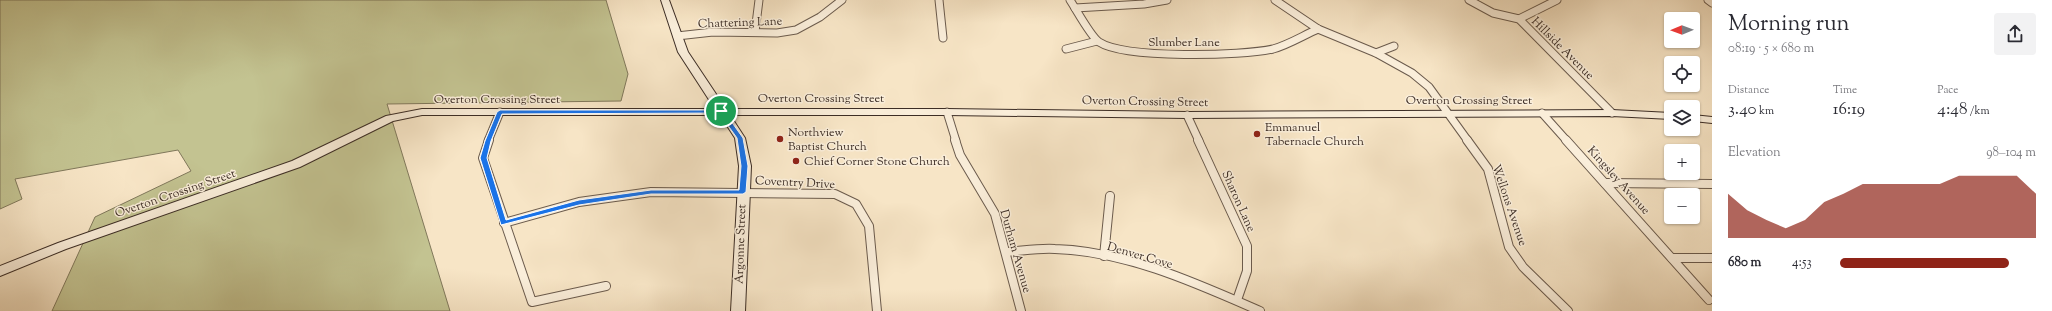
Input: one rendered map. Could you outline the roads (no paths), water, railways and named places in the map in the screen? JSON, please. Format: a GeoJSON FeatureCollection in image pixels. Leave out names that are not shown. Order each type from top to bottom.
{"type":"FeatureCollection","features":[{"type":"Feature","properties":{"kind":"street","name":"Argonne Street"},"geometry":{"type":"LineString","coordinates":[[665,0],[683,52],[740,138],[745,166],[738,311]]}},
{"type":"Feature","properties":{"kind":"street"},"geometry":{"type":"LineString","coordinates":[[755,32],[759,0]]}},
{"type":"Feature","properties":{"kind":"street","name":"Chattering Lane"},"geometry":{"type":"LineString","coordinates":[[678,36],[713,32],[796,30],[820,17],[842,0]]}},
{"type":"Feature","properties":{"kind":"street"},"geometry":{"type":"LineString","coordinates":[[939,0],[942,38]]}},
{"type":"Feature","properties":{"kind":"street"},"geometry":{"type":"LineString","coordinates":[[1066,50],[1097,41],[1070,0]]}},
{"type":"Feature","properties":{"kind":"street"},"geometry":{"type":"LineString","coordinates":[[1075,8],[1167,0]]}},
{"type":"Feature","properties":{"kind":"street","name":"Wellons Avenue"},"geometry":{"type":"LineString","coordinates":[[1276,0],[1318,28],[1376,53],[1412,73],[1429,87],[1488,169],[1509,246],[1523,267],[1568,311]]}},
{"type":"Feature","properties":{"kind":"street","name":"Hillside Avenue"},"geometry":{"type":"LineString","coordinates":[[1470,0],[1478,7],[1493,13],[1519,19],[1612,113]]}},
{"type":"Feature","properties":{"kind":"street"},"geometry":{"type":"LineString","coordinates":[[1519,19],[1556,0]]}},
{"type":"Feature","properties":{"kind":"street"},"geometry":{"type":"LineString","coordinates":[[1708,0],[1712,3]]}},
{"type":"Feature","properties":{"kind":"street","name":"Slumber Lane"},"geometry":{"type":"LineString","coordinates":[[1097,41],[1107,47],[1134,53],[1252,53],[1276,48],[1318,28]]}},
{"type":"Feature","properties":{"kind":"street"},"geometry":{"type":"LineString","coordinates":[[1376,53],[1394,46]]}},
{"type":"Feature","properties":{"kind":"street","name":"Overton Crossing Street"},"geometry":{"type":"LineString","coordinates":[[0,271],[62,246],[296,164],[390,118],[422,112],[721,111],[1187,115],[1612,113],[1664,116]]}},
{"type":"Feature","properties":{"kind":"street"},"geometry":{"type":"LineString","coordinates":[[500,112],[488,141],[484,158],[504,223],[532,302],[606,286]]}},
{"type":"Feature","properties":{"kind":"street","name":"Durham Avenue"},"geometry":{"type":"LineString","coordinates":[[947,112],[960,155],[995,214],[1021,311]]}},
{"type":"Feature","properties":{"kind":"street","name":"Kingsley Avenue"},"geometry":{"type":"LineString","coordinates":[[1542,113],[1709,300]]}},
{"type":"Feature","properties":{"kind":"street","name":"Sharon Lane"},"geometry":{"type":"LineString","coordinates":[[1187,115],[1247,246],[1247,271],[1236,300]]}},
{"type":"Feature","properties":{"kind":"street"},"geometry":{"type":"LineString","coordinates":[[1700,119],[1712,120]]}},
{"type":"Feature","properties":{"kind":"street"},"geometry":{"type":"LineString","coordinates":[[1605,183],[1712,184]]}},
{"type":"Feature","properties":{"kind":"street","name":"Coventry Drive"},"geometry":{"type":"LineString","coordinates":[[504,223],[579,202],[651,192],[835,194],[856,204],[869,226],[877,311]]}},
{"type":"Feature","properties":{"kind":"street"},"geometry":{"type":"LineString","coordinates":[[1104,256],[1110,196]]}},
{"type":"Feature","properties":{"kind":"street","name":"Denver Cove"},"geometry":{"type":"LineString","coordinates":[[1006,252],[1054,249],[1104,256],[1139,265],[1236,300],[1260,311]]}},
{"type":"Feature","properties":{"kind":"street"},"geometry":{"type":"LineString","coordinates":[[1672,258],[1712,258]]}},
{"type":"Feature","properties":{"kind":"place","name":"Emmanuel Tabernacle Church"},"geometry":{"type":"Point","coordinates":[1257,134]}},
{"type":"Feature","properties":{"kind":"place","name":"Northview Baptist Church"},"geometry":{"type":"Point","coordinates":[780,139]}},
{"type":"Feature","properties":{"kind":"place","name":"Chief Corner Stone Church"},"geometry":{"type":"Point","coordinates":[796,161]}}]}
